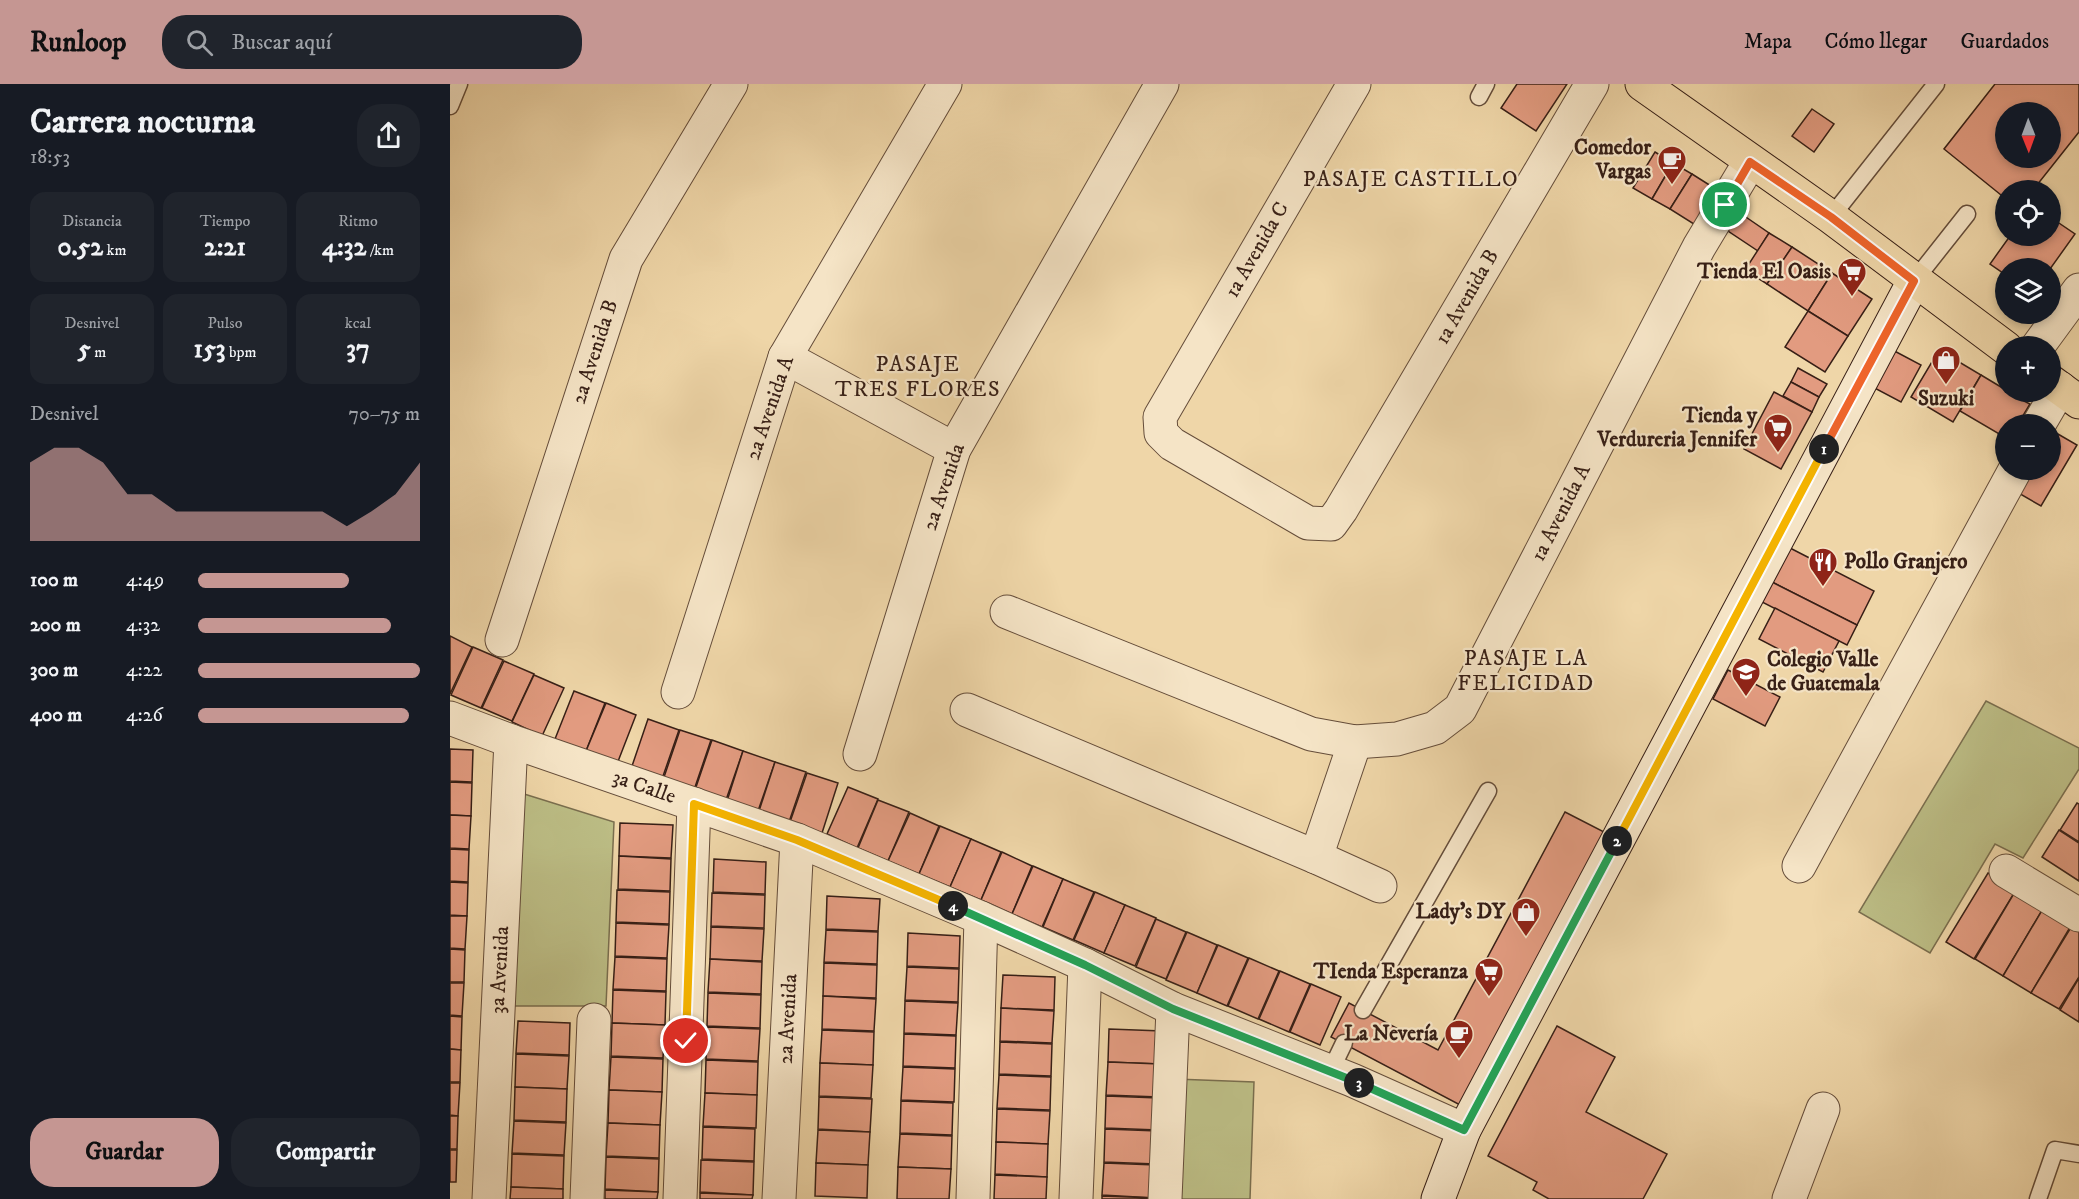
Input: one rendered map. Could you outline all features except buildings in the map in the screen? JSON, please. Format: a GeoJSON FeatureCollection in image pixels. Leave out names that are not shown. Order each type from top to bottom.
{"type":"FeatureCollection","features":[{"type":"Feature","properties":{"kind":"main road"},"geometry":{"type":"LineString","coordinates":[[1642,84],[1831,217],[1995,340]]}},
{"type":"Feature","properties":{"kind":"street","name":"2a Avenida B"},"geometry":{"type":"LineString","coordinates":[[502,640],[626,259],[731,84]]}},
{"type":"Feature","properties":{"kind":"street","name":"2a Avenida A"},"geometry":{"type":"LineString","coordinates":[[678,692],[785,357],[945,84]]}},
{"type":"Feature","properties":{"kind":"street","name":"2a Avenida"},"geometry":{"type":"LineString","coordinates":[[860,754],[954,449],[1162,84]]}},
{"type":"Feature","properties":{"kind":"street","name":"1a Avenida C"},"geometry":{"type":"LineString","coordinates":[[1341,510],[1331,524],[1308,523],[1172,444],[1161,433],[1160,417],[1354,84]]}},
{"type":"Feature","properties":{"kind":"street","name":"1a Avenida B"},"geometry":{"type":"LineString","coordinates":[[1341,510],[1592,84]]}},
{"type":"Feature","properties":{"kind":"street","name":"1a Avenida A"},"geometry":{"type":"LineString","coordinates":[[1007,612],[1311,734],[1355,742],[1397,739],[1435,728],[1460,709],[1699,247],[1750,162]]}},
{"type":"Feature","properties":{"kind":"street"},"geometry":{"type":"LineString","coordinates":[[1438,1199],[1464,1130],[1914,281]]}},
{"type":"Feature","properties":{"kind":"street"},"geometry":{"type":"LineString","coordinates":[[2045,336],[2079,290]]}},
{"type":"Feature","properties":{"kind":"street"},"geometry":{"type":"LineString","coordinates":[[785,357],[954,449]]}},
{"type":"Feature","properties":{"kind":"street"},"geometry":{"type":"LineString","coordinates":[[2046,414],[2063,390]]}},
{"type":"Feature","properties":{"kind":"street"},"geometry":{"type":"LineString","coordinates":[[1799,866],[2010,480]]}},
{"type":"Feature","properties":{"kind":"street"},"geometry":{"type":"LineString","coordinates":[[967,710],[1380,886]]}},
{"type":"Feature","properties":{"kind":"street","name":"3a Calle"},"geometry":{"type":"LineString","coordinates":[[450,718],[797,840],[981,918],[1085,965],[1173,1009],[1337,1058],[1464,1130]]}},
{"type":"Feature","properties":{"kind":"street","name":"3a Avenida"},"geometry":{"type":"LineString","coordinates":[[489,1199],[511,741]]}},
{"type":"Feature","properties":{"kind":"street"},"geometry":{"type":"LineString","coordinates":[[1316,857],[1355,742]]}},
{"type":"Feature","properties":{"kind":"street"},"geometry":{"type":"LineString","coordinates":[[680,1199],[694,804]]}},
{"type":"Feature","properties":{"kind":"street","name":"2a Avenida"},"geometry":{"type":"LineString","coordinates":[[779,1199],[797,840]]}},
{"type":"Feature","properties":{"kind":"street"},"geometry":{"type":"LineString","coordinates":[[2006,871],[2079,915]]}},
{"type":"Feature","properties":{"kind":"street"},"geometry":{"type":"LineString","coordinates":[[973,1199],[981,918]]}},
{"type":"Feature","properties":{"kind":"street"},"geometry":{"type":"LineString","coordinates":[[1076,1199],[1085,965]]}},
{"type":"Feature","properties":{"kind":"street"},"geometry":{"type":"LineString","coordinates":[[1165,1199],[1173,1009]]}},
{"type":"Feature","properties":{"kind":"street"},"geometry":{"type":"LineString","coordinates":[[587,1199],[594,1020]]}},
{"type":"Feature","properties":{"kind":"street"},"geometry":{"type":"LineString","coordinates":[[1790,1199],[1823,1109]]}},
{"type":"Feature","properties":{"kind":"lane"},"geometry":{"type":"LineString","coordinates":[[450,106],[459,84]]}},
{"type":"Feature","properties":{"kind":"lane"},"geometry":{"type":"LineString","coordinates":[[1831,217],[1936,84]]}},
{"type":"Feature","properties":{"kind":"lane"},"geometry":{"type":"LineString","coordinates":[[1914,281],[1967,214]]}},
{"type":"Feature","properties":{"kind":"lane"},"geometry":{"type":"LineString","coordinates":[[1362,1010],[1488,791]]}},
{"type":"Feature","properties":{"kind":"lane"},"geometry":{"type":"LineString","coordinates":[[2038,1199],[2055,1149],[2079,1154]]}},
{"type":"Feature","properties":{"kind":"green space"},"geometry":{"type":"Polygon","coordinates":[[[1986,701],[2079,748],[2079,769],[2023,858],[1995,844],[1930,953],[1859,912],[1986,701]]]}},
{"type":"Feature","properties":{"kind":"green space"},"geometry":{"type":"Polygon","coordinates":[[[521,793],[614,822],[606,1006],[507,1006],[521,793]]]}},
{"type":"Feature","properties":{"kind":"green space"},"geometry":{"type":"Polygon","coordinates":[[[1175,1079],[1254,1082],[1250,1199],[1171,1199],[1175,1079]]]}},
{"type":"Feature","properties":{"kind":"place","name":"Comedor Vargas"},"geometry":{"type":"Point","coordinates":[1672,186]}},
{"type":"Feature","properties":{"kind":"place","name":"Tienda El Oasis"},"geometry":{"type":"Point","coordinates":[1852,298]}},
{"type":"Feature","properties":{"kind":"place","name":"Suzuki"},"geometry":{"type":"Point","coordinates":[1946,386]}},
{"type":"Feature","properties":{"kind":"place","name":"Tienda y Verdureria Jennifer"},"geometry":{"type":"Point","coordinates":[1778,454]}},
{"type":"Feature","properties":{"kind":"place","name":"Pollo Granjero"},"geometry":{"type":"Point","coordinates":[1823,588]}},
{"type":"Feature","properties":{"kind":"place","name":"Colegio Valle de Guatemala"},"geometry":{"type":"Point","coordinates":[1746,698]}},
{"type":"Feature","properties":{"kind":"place","name":"Lady's DY"},"geometry":{"type":"Point","coordinates":[1526,938]}},
{"type":"Feature","properties":{"kind":"place","name":"TIenda Esperanza"},"geometry":{"type":"Point","coordinates":[1489,998]}},
{"type":"Feature","properties":{"kind":"place","name":"La Nevería"},"geometry":{"type":"Point","coordinates":[1459,1060]}},
{"type":"Feature","properties":{"kind":"district","name":"PASAJE CASTILLO"},"geometry":{"type":"Point","coordinates":[1411,179]}},
{"type":"Feature","properties":{"kind":"district","name":"PASAJE TRES FLORES"},"geometry":{"type":"Point","coordinates":[918,376]}},
{"type":"Feature","properties":{"kind":"district","name":"PASAJE LA FELICIDAD"},"geometry":{"type":"Point","coordinates":[1526,670]}},
{"type":"Feature","properties":{"kind":"route"},"geometry":{"type":"LineString","coordinates":[[686,1041],[694,804],[797,840],[981,918],[1085,965],[1173,1009],[1352,1080],[1464,1130],[1914,281],[1831,217],[1750,162],[1725,205]]}}]}
